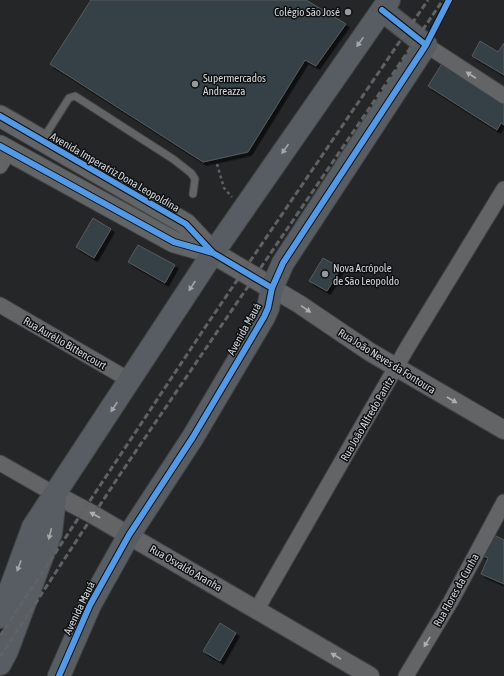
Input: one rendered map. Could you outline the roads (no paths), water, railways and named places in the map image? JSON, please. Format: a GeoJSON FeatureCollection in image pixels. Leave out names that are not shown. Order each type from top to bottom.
{"type":"FeatureCollection","features":[{"type":"Feature","properties":{"kind":"main road"},"geometry":{"type":"LineString","coordinates":[[0,617],[33,527],[56,495],[131,381],[213,253],[386,5],[426,45]]}},
{"type":"Feature","properties":{"kind":"main road","name":"Avenida Mauá"},"geometry":{"type":"LineString","coordinates":[[59,676],[90,605],[129,535],[193,437],[264,318],[268,308],[272,288],[284,263],[426,45]]}},
{"type":"Feature","properties":{"kind":"main road","name":"Avenida Imperatriz Dona Leopoldina"},"geometry":{"type":"LineString","coordinates":[[0,116],[186,224],[213,253]]}},
{"type":"Feature","properties":{"kind":"main road","name":"Avenida Imperatriz Dona Leopoldina"},"geometry":{"type":"LineString","coordinates":[[3,154],[174,242],[213,253],[272,288]]}},
{"type":"Feature","properties":{"kind":"main road"},"geometry":{"type":"LineString","coordinates":[[0,664],[7,651],[51,533],[56,495]]}},
{"type":"Feature","properties":{"kind":"street"},"geometry":{"type":"LineString","coordinates":[[426,45],[504,96]]}},
{"type":"Feature","properties":{"kind":"street","name":"Rua João Alfredo Panitz"},"geometry":{"type":"LineString","coordinates":[[257,609],[396,368],[504,189]]}},
{"type":"Feature","properties":{"kind":"street","name":"Rua João Neves da Fontoura"},"geometry":{"type":"LineString","coordinates":[[272,288],[396,368],[504,430]]}},
{"type":"Feature","properties":{"kind":"street","name":"Rua Aurélio Bittencourt"},"geometry":{"type":"LineString","coordinates":[[0,305],[131,381]]}},
{"type":"Feature","properties":{"kind":"street","name":"Rua Osvaldo Aranha"},"geometry":{"type":"LineString","coordinates":[[0,463],[129,535],[370,676]]}},
{"type":"Feature","properties":{"kind":"street","name":"Rua Flores da Cunha"},"geometry":{"type":"LineString","coordinates":[[406,676],[451,601],[504,502]]}},
{"type":"Feature","properties":{"kind":"lane"},"geometry":{"type":"LineString","coordinates":[[42,141],[69,98],[75,96],[173,159],[191,173],[195,179],[193,194]]}},
{"type":"Feature","properties":{"kind":"railway"},"geometry":{"type":"LineString","coordinates":[[0,636],[208,323],[428,0]]}},
{"type":"Feature","properties":{"kind":"railway"},"geometry":{"type":"LineString","coordinates":[[0,657],[121,473],[443,0]]}},
{"type":"Feature","properties":{"kind":"place","name":"Colégio São José"},"geometry":{"type":"Point","coordinates":[348,12]}},
{"type":"Feature","properties":{"kind":"place","name":"Supermercados Andreazza"},"geometry":{"type":"Point","coordinates":[195,84]}},
{"type":"Feature","properties":{"kind":"place","name":"Nova Acrópole de São Leopoldo"},"geometry":{"type":"Point","coordinates":[325,274]}}]}
